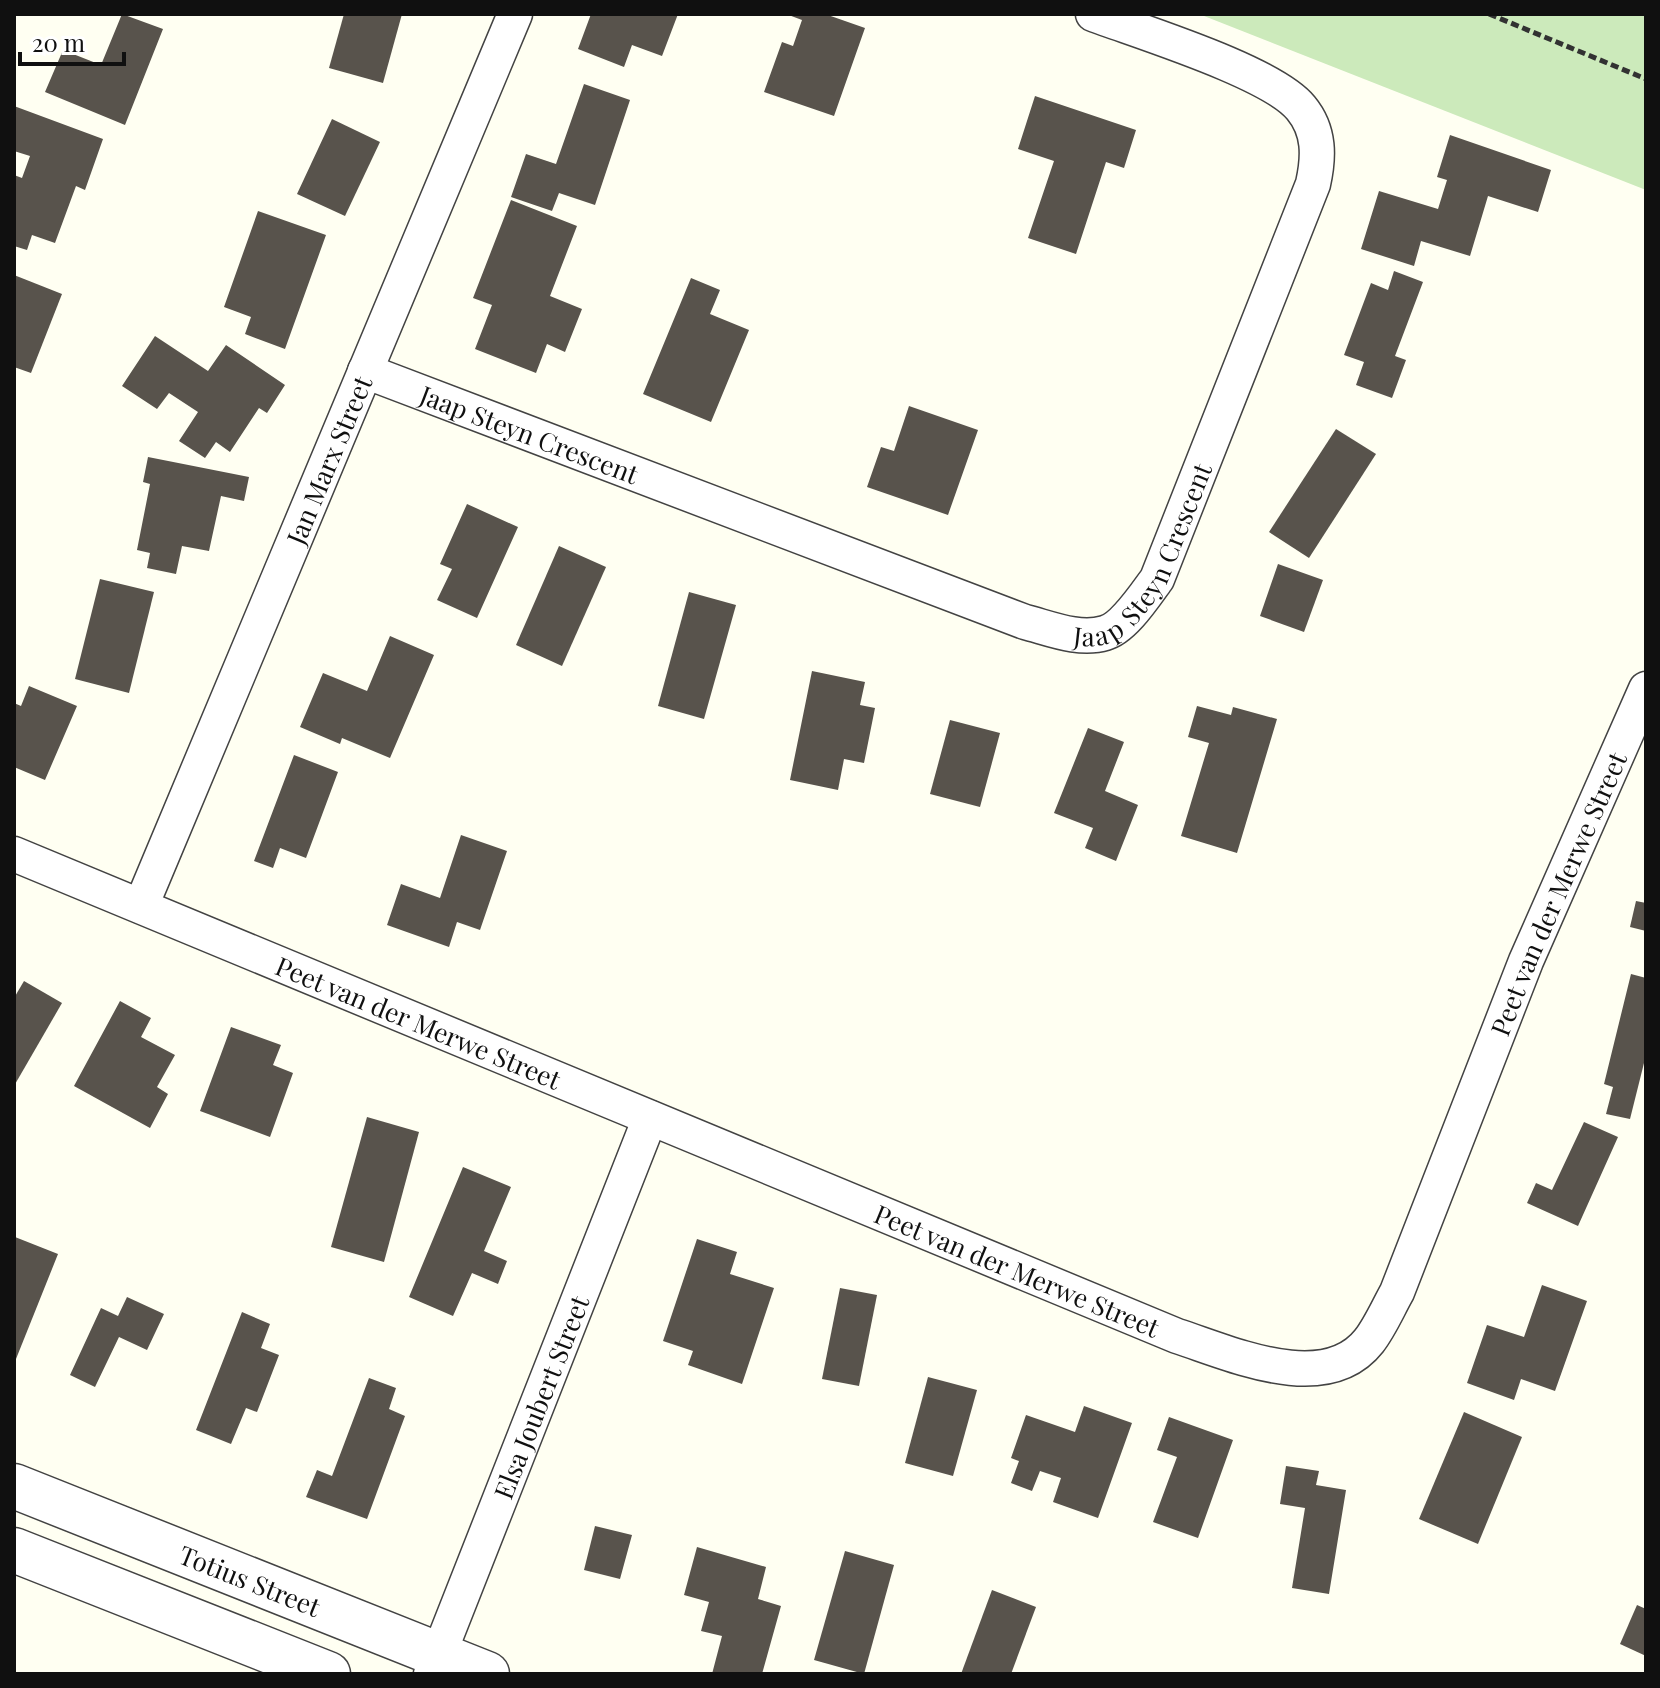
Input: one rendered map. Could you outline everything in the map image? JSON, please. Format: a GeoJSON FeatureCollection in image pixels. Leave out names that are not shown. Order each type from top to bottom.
{"type":"FeatureCollection","features":[{"type":"Feature","properties":{"kind":"street","name":"Jan Marx Street"},"geometry":{"type":"LineString","coordinates":[[141,906],[515,14]]}},
{"type":"Feature","properties":{"kind":"street","name":"Jaap Steyn Crescent"},"geometry":{"type":"LineString","coordinates":[[365,371],[1025,622],[1070,634],[1106,633],[1127,618],[1157,579],[1313,184],[1319,159],[1316,137],[1301,108],[1275,86],[1093,14]]}},
{"type":"Feature","properties":{"kind":"street","name":"Peet van der Merwe Street"},"geometry":{"type":"LineString","coordinates":[[14,854],[1177,1336],[1269,1366],[1316,1368],[1347,1360],[1369,1342],[1397,1292],[1526,961],[1646,689]]}},
{"type":"Feature","properties":{"kind":"street","name":"Elsa Joubert Street"},"geometry":{"type":"LineString","coordinates":[[435,1664],[650,1118]]}},
{"type":"Feature","properties":{"kind":"street","name":"Totius Street"},"geometry":{"type":"LineString","coordinates":[[14,1486],[435,1664],[487,1674]]}},
{"type":"Feature","properties":{"kind":"street"},"geometry":{"type":"LineString","coordinates":[[14,1550],[328,1674]]}},
{"type":"Feature","properties":{"kind":"path"},"geometry":{"type":"LineString","coordinates":[[1489,14],[1646,79]]}},
{"type":"Feature","properties":{"kind":"green space"},"geometry":{"type":"Polygon","coordinates":[[[1199,14],[1646,14],[1646,190],[1199,14]]]}},
{"type":"Feature","properties":{"kind":"building"},"geometry":{"type":"Polygon","coordinates":[[[122,14],[163,29],[125,125],[45,92],[63,50],[101,65],[122,14]]]}},
{"type":"Feature","properties":{"kind":"building"},"geometry":{"type":"Polygon","coordinates":[[[344,14],[402,14],[383,83],[329,68],[344,14]]]}},
{"type":"Feature","properties":{"kind":"building"},"geometry":{"type":"Polygon","coordinates":[[[591,14],[678,14],[662,56],[632,45],[624,67],[578,49],[591,14]]]}},
{"type":"Feature","properties":{"kind":"building"},"geometry":{"type":"Polygon","coordinates":[[[786,14],[825,14],[865,28],[834,116],[764,92],[782,42],[793,46],[802,20],[786,14]]]}},
{"type":"Feature","properties":{"kind":"building"},"geometry":{"type":"Polygon","coordinates":[[[584,84],[630,100],[595,205],[559,193],[552,211],[511,197],[526,154],[556,164],[584,84]]]}},
{"type":"Feature","properties":{"kind":"building"},"geometry":{"type":"Polygon","coordinates":[[[1035,96],[1136,130],[1124,168],[1106,162],[1076,254],[1028,238],[1054,161],[1018,149],[1035,96]]]}},
{"type":"Feature","properties":{"kind":"building"},"geometry":{"type":"Polygon","coordinates":[[[14,106],[103,139],[85,190],[76,186],[55,243],[32,235],[27,250],[14,246],[14,175],[22,178],[30,156],[14,151],[14,106]]]}},
{"type":"Feature","properties":{"kind":"building"},"geometry":{"type":"Polygon","coordinates":[[[332,119],[380,142],[345,216],[297,194],[332,119]]]}},
{"type":"Feature","properties":{"kind":"building"},"geometry":{"type":"Polygon","coordinates":[[[1450,135],[1551,170],[1538,212],[1488,196],[1470,256],[1421,241],[1414,266],[1361,249],[1379,191],[1438,209],[1447,180],[1437,177],[1450,135]]]}},
{"type":"Feature","properties":{"kind":"building"},"geometry":{"type":"Polygon","coordinates":[[[511,200],[577,226],[550,296],[582,309],[565,352],[547,344],[536,373],[475,349],[492,305],[473,298],[511,200]]]}},
{"type":"Feature","properties":{"kind":"building"},"geometry":{"type":"Polygon","coordinates":[[[258,211],[326,235],[285,349],[245,334],[251,317],[224,307],[258,211]]]}},
{"type":"Feature","properties":{"kind":"building"},"geometry":{"type":"Polygon","coordinates":[[[1394,271],[1423,282],[1395,356],[1406,360],[1392,398],[1356,385],[1364,362],[1344,355],[1371,283],[1388,290],[1394,271]]]}},
{"type":"Feature","properties":{"kind":"building"},"geometry":{"type":"Polygon","coordinates":[[[14,275],[62,294],[31,373],[14,367],[14,275]]]}},
{"type":"Feature","properties":{"kind":"building"},"geometry":{"type":"Polygon","coordinates":[[[691,278],[720,290],[710,314],[749,330],[711,422],[643,394],[691,278]]]}},
{"type":"Feature","properties":{"kind":"building"},"geometry":{"type":"Polygon","coordinates":[[[155,336],[208,371],[226,345],[285,385],[267,413],[259,408],[230,452],[216,442],[205,458],[179,441],[198,412],[169,393],[157,409],[122,386],[155,336]]]}},
{"type":"Feature","properties":{"kind":"building"},"geometry":{"type":"Polygon","coordinates":[[[909,406],[978,430],[948,515],[867,487],[881,447],[894,451],[909,406]]]}},
{"type":"Feature","properties":{"kind":"building"},"geometry":{"type":"Polygon","coordinates":[[[1336,429],[1376,454],[1309,558],[1269,532],[1336,429]]]}},
{"type":"Feature","properties":{"kind":"building"},"geometry":{"type":"Polygon","coordinates":[[[148,457],[249,477],[244,501],[221,496],[209,551],[182,546],[176,574],[147,568],[150,553],[137,550],[150,484],[143,482],[148,457]]]}},
{"type":"Feature","properties":{"kind":"building"},"geometry":{"type":"Polygon","coordinates":[[[467,504],[518,527],[477,618],[437,600],[452,569],[440,564],[467,504]]]}},
{"type":"Feature","properties":{"kind":"building"},"geometry":{"type":"Polygon","coordinates":[[[559,546],[606,567],[562,666],[516,645],[559,546]]]}},
{"type":"Feature","properties":{"kind":"building"},"geometry":{"type":"Polygon","coordinates":[[[1278,564],[1323,580],[1304,632],[1260,616],[1278,564]]]}},
{"type":"Feature","properties":{"kind":"building"},"geometry":{"type":"Polygon","coordinates":[[[100,579],[154,592],[129,693],[75,679],[100,579]]]}},
{"type":"Feature","properties":{"kind":"building"},"geometry":{"type":"Polygon","coordinates":[[[689,592],[736,605],[704,719],[658,706],[689,592]]]}},
{"type":"Feature","properties":{"kind":"building"},"geometry":{"type":"Polygon","coordinates":[[[390,636],[434,655],[390,758],[342,738],[340,744],[300,727],[323,673],[367,691],[390,636]]]}},
{"type":"Feature","properties":{"kind":"building"},"geometry":{"type":"Polygon","coordinates":[[[812,671],[865,682],[860,705],[875,708],[864,763],[844,759],[838,790],[790,780],[812,671]]]}},
{"type":"Feature","properties":{"kind":"building"},"geometry":{"type":"Polygon","coordinates":[[[29,686],[77,706],[45,780],[14,767],[14,703],[21,706],[29,686]]]}},
{"type":"Feature","properties":{"kind":"building"},"geometry":{"type":"Polygon","coordinates":[[[1197,706],[1231,715],[1233,707],[1277,719],[1237,853],[1181,836],[1209,743],[1188,737],[1197,706]]]}},
{"type":"Feature","properties":{"kind":"building"},"geometry":{"type":"Polygon","coordinates":[[[950,720],[1000,733],[980,807],[930,794],[950,720]]]}},
{"type":"Feature","properties":{"kind":"building"},"geometry":{"type":"Polygon","coordinates":[[[1088,728],[1124,742],[1105,791],[1138,805],[1116,861],[1085,848],[1093,828],[1054,813],[1088,728]]]}},
{"type":"Feature","properties":{"kind":"building"},"geometry":{"type":"Polygon","coordinates":[[[294,755],[338,772],[306,858],[280,848],[273,868],[254,861],[294,755]]]}},
{"type":"Feature","properties":{"kind":"building"},"geometry":{"type":"Polygon","coordinates":[[[461,835],[507,851],[480,930],[457,922],[449,947],[387,925],[401,884],[440,898],[461,835]]]}},
{"type":"Feature","properties":{"kind":"building"},"geometry":{"type":"Polygon","coordinates":[[[1636,901],[1646,903],[1646,931],[1630,927],[1636,901]]]}},
{"type":"Feature","properties":{"kind":"building"},"geometry":{"type":"Polygon","coordinates":[[[1631,974],[1646,978],[1646,1055],[1630,1119],[1606,1114],[1613,1087],[1604,1084],[1631,974]]]}},
{"type":"Feature","properties":{"kind":"building"},"geometry":{"type":"Polygon","coordinates":[[[24,981],[62,1003],[14,1086],[14,998],[24,981]]]}},
{"type":"Feature","properties":{"kind":"building"},"geometry":{"type":"Polygon","coordinates":[[[120,1001],[151,1018],[141,1037],[175,1055],[157,1087],[168,1094],[150,1128],[74,1086],[120,1001]]]}},
{"type":"Feature","properties":{"kind":"building"},"geometry":{"type":"Polygon","coordinates":[[[231,1027],[281,1045],[273,1065],[293,1073],[270,1137],[200,1111],[231,1027]]]}},
{"type":"Feature","properties":{"kind":"building"},"geometry":{"type":"Polygon","coordinates":[[[367,1117],[419,1132],[384,1262],[331,1247],[367,1117]]]}},
{"type":"Feature","properties":{"kind":"building"},"geometry":{"type":"Polygon","coordinates":[[[1584,1122],[1618,1137],[1578,1226],[1527,1203],[1536,1183],[1552,1190],[1584,1122]]]}},
{"type":"Feature","properties":{"kind":"building"},"geometry":{"type":"Polygon","coordinates":[[[463,1167],[511,1187],[484,1251],[507,1261],[498,1284],[472,1273],[453,1316],[409,1297],[463,1167]]]}},
{"type":"Feature","properties":{"kind":"building"},"geometry":{"type":"Polygon","coordinates":[[[15,1237],[58,1254],[14,1364],[14,1241],[15,1237]]]}},
{"type":"Feature","properties":{"kind":"building"},"geometry":{"type":"Polygon","coordinates":[[[697,1239],[737,1252],[730,1274],[774,1288],[742,1384],[688,1365],[693,1351],[663,1341],[697,1239]]]}},
{"type":"Feature","properties":{"kind":"building"},"geometry":{"type":"Polygon","coordinates":[[[1542,1285],[1587,1301],[1555,1391],[1521,1379],[1514,1400],[1467,1383],[1487,1325],[1524,1337],[1542,1285]]]}},
{"type":"Feature","properties":{"kind":"building"},"geometry":{"type":"Polygon","coordinates":[[[840,1288],[877,1295],[859,1386],[822,1379],[840,1288]]]}},
{"type":"Feature","properties":{"kind":"building"},"geometry":{"type":"Polygon","coordinates":[[[127,1297],[164,1314],[147,1350],[119,1337],[95,1387],[70,1375],[101,1308],[118,1316],[127,1297]]]}},
{"type":"Feature","properties":{"kind":"building"},"geometry":{"type":"Polygon","coordinates":[[[242,1312],[270,1324],[261,1348],[279,1355],[257,1412],[246,1408],[231,1444],[196,1430],[242,1312]]]}},
{"type":"Feature","properties":{"kind":"building"},"geometry":{"type":"Polygon","coordinates":[[[928,1377],[977,1390],[953,1476],[905,1463],[928,1377]]]}},
{"type":"Feature","properties":{"kind":"building"},"geometry":{"type":"Polygon","coordinates":[[[369,1378],[396,1388],[389,1409],[405,1416],[367,1519],[306,1497],[317,1470],[332,1476],[369,1378]]]}},
{"type":"Feature","properties":{"kind":"building"},"geometry":{"type":"Polygon","coordinates":[[[1084,1406],[1132,1423],[1098,1518],[1053,1502],[1061,1478],[1040,1471],[1032,1491],[1011,1483],[1019,1461],[1011,1458],[1026,1415],[1075,1432],[1084,1406]]]}},
{"type":"Feature","properties":{"kind":"building"},"geometry":{"type":"Polygon","coordinates":[[[1464,1412],[1522,1437],[1478,1544],[1419,1519],[1464,1412]]]}},
{"type":"Feature","properties":{"kind":"building"},"geometry":{"type":"Polygon","coordinates":[[[1169,1417],[1233,1440],[1198,1538],[1153,1522],[1177,1457],[1157,1450],[1169,1417]]]}},
{"type":"Feature","properties":{"kind":"building"},"geometry":{"type":"Polygon","coordinates":[[[1286,1466],[1319,1471],[1316,1485],[1346,1490],[1329,1594],[1292,1588],[1305,1508],[1280,1504],[1286,1466]]]}},
{"type":"Feature","properties":{"kind":"building"},"geometry":{"type":"Polygon","coordinates":[[[595,1526],[632,1535],[620,1579],[584,1570],[595,1526]]]}},
{"type":"Feature","properties":{"kind":"building"},"geometry":{"type":"Polygon","coordinates":[[[697,1547],[766,1567],[758,1599],[781,1606],[762,1674],[712,1674],[722,1636],[701,1631],[709,1602],[684,1595],[697,1547]]]}},
{"type":"Feature","properties":{"kind":"building"},"geometry":{"type":"Polygon","coordinates":[[[845,1551],[894,1565],[864,1674],[814,1660],[845,1551]]]}},
{"type":"Feature","properties":{"kind":"building"},"geometry":{"type":"Polygon","coordinates":[[[992,1590],[1036,1607],[1011,1674],[961,1674],[992,1590]]]}},
{"type":"Feature","properties":{"kind":"building"},"geometry":{"type":"Polygon","coordinates":[[[1637,1605],[1646,1609],[1646,1656],[1620,1644],[1637,1605]]]}}]}
